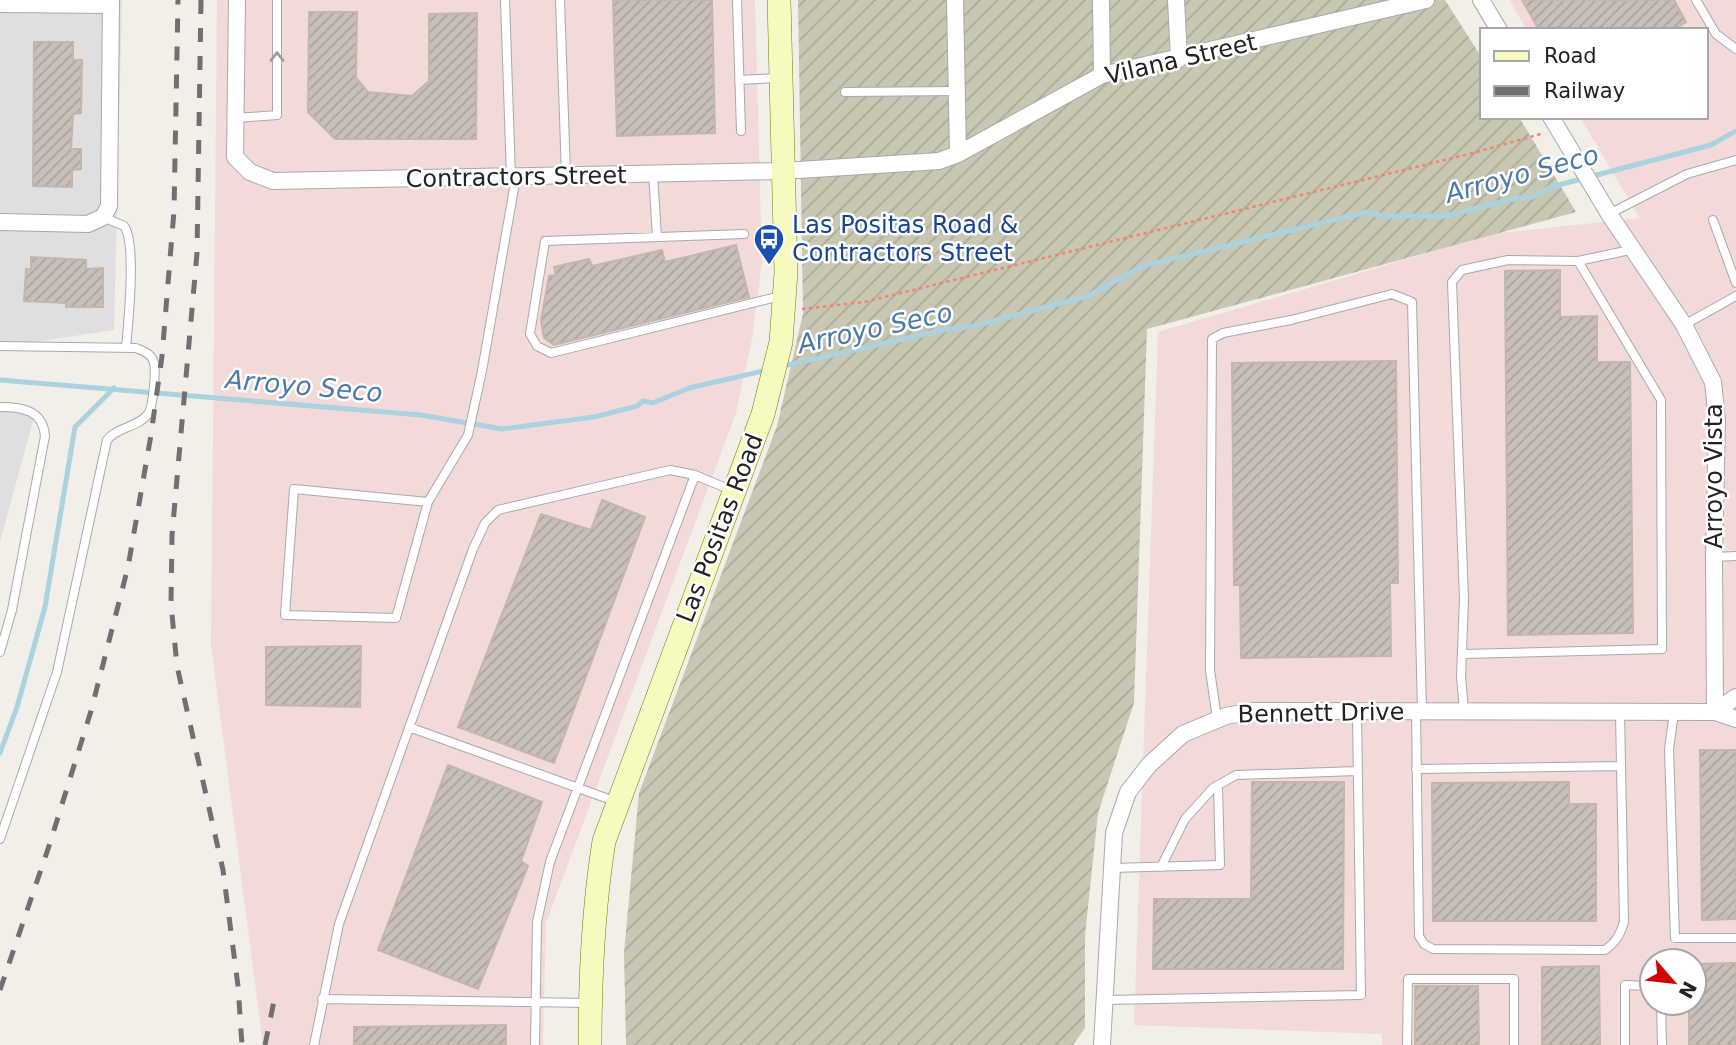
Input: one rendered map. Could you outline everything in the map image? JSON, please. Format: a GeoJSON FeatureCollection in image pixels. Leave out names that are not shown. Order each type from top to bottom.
{"type":"FeatureCollection","features":[{"type":"Feature","properties":{"kind":"main road","name":"Las Positas Road"},"geometry":{"type":"LineString","coordinates":[[590,1045],[590,969],[595,901],[604,841],[763,414],[781,342],[785,303],[779,0]]}},
{"type":"Feature","properties":{"kind":"street"},"geometry":{"type":"LineString","coordinates":[[235,118],[237,0]]}},
{"type":"Feature","properties":{"kind":"street"},"geometry":{"type":"LineString","coordinates":[[955,0],[958,154]]}},
{"type":"Feature","properties":{"kind":"street"},"geometry":{"type":"LineString","coordinates":[[1101,0],[1102,75]]}},
{"type":"Feature","properties":{"kind":"street"},"geometry":{"type":"LineString","coordinates":[[1176,0],[1179,59]]}},
{"type":"Feature","properties":{"kind":"street","name":"Vilana Street"},"geometry":{"type":"LineString","coordinates":[[783,171],[939,161],[958,154],[1102,75],[1179,59],[1373,6],[1426,0]]}},
{"type":"Feature","properties":{"kind":"street"},"geometry":{"type":"LineString","coordinates":[[1481,0],[1498,28]]}},
{"type":"Feature","properties":{"kind":"street"},"geometry":{"type":"LineString","coordinates":[[0,4],[111,2],[109,206],[103,217],[88,224],[0,222]]}},
{"type":"Feature","properties":{"kind":"street","name":"Contractors Street"},"geometry":{"type":"LineString","coordinates":[[235,118],[234,157],[250,172],[273,181],[783,171]]}},
{"type":"Feature","properties":{"kind":"street","name":"Arroyo Vista"},"geometry":{"type":"LineString","coordinates":[[1557,127],[1609,214],[1684,325],[1713,382],[1717,420],[1715,712]]}},
{"type":"Feature","properties":{"kind":"street"},"geometry":{"type":"LineString","coordinates":[[1715,712],[1736,697]]}},
{"type":"Feature","properties":{"kind":"street","name":"Bennett Drive"},"geometry":{"type":"LineString","coordinates":[[1102,1045],[1114,833],[1128,792],[1150,765],[1183,734],[1217,719],[1254,710],[1715,712],[1736,719]]}},
{"type":"Feature","properties":{"kind":"lane"},"geometry":{"type":"LineString","coordinates":[[235,118],[277,115],[277,0]]}},
{"type":"Feature","properties":{"kind":"lane"},"geometry":{"type":"LineString","coordinates":[[428,502],[294,489],[285,615],[396,618],[428,502],[468,435],[482,371],[513,177],[505,0]]}},
{"type":"Feature","properties":{"kind":"lane"},"geometry":{"type":"LineString","coordinates":[[560,0],[566,176]]}},
{"type":"Feature","properties":{"kind":"lane"},"geometry":{"type":"LineString","coordinates":[[737,0],[741,131]]}},
{"type":"Feature","properties":{"kind":"lane"},"geometry":{"type":"LineString","coordinates":[[1696,0],[1716,34],[1736,49]]}},
{"type":"Feature","properties":{"kind":"lane"},"geometry":{"type":"LineString","coordinates":[[739,80],[781,78]]}},
{"type":"Feature","properties":{"kind":"lane"},"geometry":{"type":"LineString","coordinates":[[845,92],[957,91]]}},
{"type":"Feature","properties":{"kind":"lane"},"geometry":{"type":"LineString","coordinates":[[1609,214],[1687,174],[1736,160]]}},
{"type":"Feature","properties":{"kind":"lane"},"geometry":{"type":"LineString","coordinates":[[653,174],[657,237]]}},
{"type":"Feature","properties":{"kind":"lane"},"geometry":{"type":"LineString","coordinates":[[103,217],[124,226],[130,242],[129,313],[125,348]]}},
{"type":"Feature","properties":{"kind":"lane"},"geometry":{"type":"LineString","coordinates":[[1713,220],[1736,283]]}},
{"type":"Feature","properties":{"kind":"lane"},"geometry":{"type":"LineString","coordinates":[[744,234],[545,241],[530,334],[537,345],[551,353],[785,303]]}},
{"type":"Feature","properties":{"kind":"lane"},"geometry":{"type":"LineString","coordinates":[[1464,711],[1461,677],[1464,599],[1452,282],[1462,270],[1508,260],[1578,261],[1635,249]]}},
{"type":"Feature","properties":{"kind":"lane"},"geometry":{"type":"LineString","coordinates":[[1462,653],[1662,649],[1661,400],[1578,261]]}},
{"type":"Feature","properties":{"kind":"lane"},"geometry":{"type":"LineString","coordinates":[[1217,719],[1210,670],[1212,339],[1223,333],[1291,320],[1392,294],[1412,302],[1419,711],[1416,769],[1419,936],[1424,944],[1433,949],[1605,950],[1614,943],[1624,922],[1620,712]]}},
{"type":"Feature","properties":{"kind":"lane"},"geometry":{"type":"LineString","coordinates":[[1684,325],[1736,296]]}},
{"type":"Feature","properties":{"kind":"lane"},"geometry":{"type":"LineString","coordinates":[[0,346],[136,348],[148,353],[154,361],[151,410],[147,417],[111,434],[107,440],[57,673],[0,839]]}},
{"type":"Feature","properties":{"kind":"lane"},"geometry":{"type":"LineString","coordinates":[[0,407],[29,411],[41,420],[45,436],[14,598],[0,652]]}},
{"type":"Feature","properties":{"kind":"lane"},"geometry":{"type":"LineString","coordinates":[[314,1045],[339,925],[473,549],[485,523],[498,510],[670,470],[695,475],[734,492]]}},
{"type":"Feature","properties":{"kind":"lane"},"geometry":{"type":"LineString","coordinates":[[535,1045],[537,922],[550,862],[695,475]]}},
{"type":"Feature","properties":{"kind":"lane"},"geometry":{"type":"LineString","coordinates":[[1714,557],[1736,556]]}},
{"type":"Feature","properties":{"kind":"lane"},"geometry":{"type":"LineString","coordinates":[[1104,1000],[1361,995],[1357,711]]}},
{"type":"Feature","properties":{"kind":"lane"},"geometry":{"type":"LineString","coordinates":[[1674,712],[1669,749],[1675,938],[1736,938]]}},
{"type":"Feature","properties":{"kind":"lane"},"geometry":{"type":"LineString","coordinates":[[409,727],[617,802]]}},
{"type":"Feature","properties":{"kind":"lane"},"geometry":{"type":"LineString","coordinates":[[1416,769],[1621,766]]}},
{"type":"Feature","properties":{"kind":"lane"},"geometry":{"type":"LineString","coordinates":[[1161,867],[1185,819],[1218,785],[1236,775],[1358,771]]}},
{"type":"Feature","properties":{"kind":"lane"},"geometry":{"type":"LineString","coordinates":[[1112,868],[1220,865],[1218,785]]}},
{"type":"Feature","properties":{"kind":"lane"},"geometry":{"type":"LineString","coordinates":[[1407,1045],[1408,979],[1514,979],[1514,1045]]}},
{"type":"Feature","properties":{"kind":"lane"},"geometry":{"type":"LineString","coordinates":[[1625,1045],[1625,985],[1638,985]]}},
{"type":"Feature","properties":{"kind":"lane"},"geometry":{"type":"LineString","coordinates":[[322,999],[590,1003]]}},
{"type":"Feature","properties":{"kind":"lane"},"geometry":{"type":"LineString","coordinates":[[1661,1017],[1662,1045]]}},
{"type":"Feature","properties":{"kind":"path"},"geometry":{"type":"LineString","coordinates":[[785,303],[864,302],[1473,153],[1557,127]]}},
{"type":"Feature","properties":{"kind":"shaded area"},"geometry":{"type":"Polygon","coordinates":[[[0,0],[122,0],[114,330],[0,345],[0,0]]]}},
{"type":"Feature","properties":{"kind":"shaded area"},"geometry":{"type":"Polygon","coordinates":[[[217,0],[755,0],[762,262],[752,339],[736,413],[546,923],[543,1045],[263,1045],[211,645],[217,0]]]}},
{"type":"Feature","properties":{"kind":"shaded area"},"geometry":{"type":"Polygon","coordinates":[[[798,0],[1445,0],[1480,55],[1480,119],[1520,119],[1576,212],[1147,329],[1134,703],[1098,813],[1085,935],[1085,1028],[1073,1045],[626,1045],[624,953],[639,793],[777,426],[803,314],[798,0]]]}},
{"type":"Feature","properties":{"kind":"shaded area"},"geometry":{"type":"Polygon","coordinates":[[[1509,0],[1736,0],[1736,1045],[1382,1045],[1382,1034],[1134,1025],[1158,332],[1492,234],[1640,218],[1581,119],[1708,119],[1708,28],[1526,28],[1509,0]]]}},
{"type":"Feature","properties":{"kind":"shaded area"},"geometry":{"type":"Polygon","coordinates":[[[36,410],[0,542],[0,411],[36,410]]]}},
{"type":"Feature","properties":{"kind":"building"},"geometry":{"type":"Polygon","coordinates":[[[613,0],[712,0],[715,133],[617,136],[613,0]]]}},
{"type":"Feature","properties":{"kind":"building"},"geometry":{"type":"Polygon","coordinates":[[[1522,0],[1674,0],[1686,22],[1677,28],[1538,28],[1522,0]]]}},
{"type":"Feature","properties":{"kind":"building"},"geometry":{"type":"Polygon","coordinates":[[[309,12],[357,12],[356,78],[368,92],[412,96],[429,81],[429,14],[477,13],[476,139],[335,139],[308,112],[309,12]]]}},
{"type":"Feature","properties":{"kind":"building"},"geometry":{"type":"Polygon","coordinates":[[[34,42],[73,42],[73,60],[82,60],[81,113],[73,114],[71,149],[81,149],[81,169],[72,170],[72,187],[33,186],[34,42]]]}},
{"type":"Feature","properties":{"kind":"building"},"geometry":{"type":"Polygon","coordinates":[[[736,245],[749,297],[554,345],[544,338],[541,320],[549,276],[556,275],[554,267],[589,259],[592,266],[662,250],[665,262],[736,245]]]}},
{"type":"Feature","properties":{"kind":"building"},"geometry":{"type":"Polygon","coordinates":[[[31,257],[86,260],[86,269],[103,268],[103,307],[66,307],[66,303],[24,301],[26,269],[31,269],[31,257]]]}},
{"type":"Feature","properties":{"kind":"building"},"geometry":{"type":"Polygon","coordinates":[[[1560,270],[1560,317],[1597,316],[1597,362],[1630,362],[1633,633],[1508,635],[1505,271],[1560,270]]]}},
{"type":"Feature","properties":{"kind":"building"},"geometry":{"type":"Polygon","coordinates":[[[1396,361],[1398,583],[1390,583],[1391,656],[1241,658],[1240,585],[1234,585],[1232,363],[1396,361]]]}},
{"type":"Feature","properties":{"kind":"building"},"geometry":{"type":"Polygon","coordinates":[[[602,500],[645,517],[554,763],[458,727],[541,514],[591,530],[602,500]]]}},
{"type":"Feature","properties":{"kind":"building"},"geometry":{"type":"Polygon","coordinates":[[[361,646],[360,707],[266,705],[266,647],[361,646]]]}},
{"type":"Feature","properties":{"kind":"building"},"geometry":{"type":"Polygon","coordinates":[[[1700,750],[1736,750],[1736,919],[1702,920],[1700,750]]]}},
{"type":"Feature","properties":{"kind":"building"},"geometry":{"type":"Polygon","coordinates":[[[448,765],[542,802],[521,861],[528,866],[478,989],[378,950],[448,765]]]}},
{"type":"Feature","properties":{"kind":"building"},"geometry":{"type":"Polygon","coordinates":[[[1252,782],[1344,782],[1343,969],[1153,969],[1154,899],[1251,899],[1252,782]]]}},
{"type":"Feature","properties":{"kind":"building"},"geometry":{"type":"Polygon","coordinates":[[[1569,782],[1569,804],[1596,804],[1596,921],[1433,921],[1432,783],[1569,782]]]}},
{"type":"Feature","properties":{"kind":"building"},"geometry":{"type":"Polygon","coordinates":[[[1736,963],[1736,1045],[1689,1045],[1689,1017],[1708,1017],[1708,964],[1736,963]]]}},
{"type":"Feature","properties":{"kind":"building"},"geometry":{"type":"Polygon","coordinates":[[[1599,966],[1600,1045],[1542,1045],[1542,967],[1599,966]]]}},
{"type":"Feature","properties":{"kind":"building"},"geometry":{"type":"Polygon","coordinates":[[[1415,986],[1478,986],[1479,1045],[1415,1045],[1415,986]]]}},
{"type":"Feature","properties":{"kind":"building"},"geometry":{"type":"Polygon","coordinates":[[[506,1025],[506,1045],[354,1045],[354,1027],[506,1025]]]}},
{"type":"Feature","properties":{"kind":"waterway","name":"Arroyo Seco"},"geometry":{"type":"LineString","coordinates":[[783,366],[948,329],[975,326],[1088,296],[1143,266],[1367,212],[1382,216],[1446,216],[1517,198],[1532,197],[1551,187],[1711,145],[1736,131]]}},
{"type":"Feature","properties":{"kind":"waterway","name":"Arroyo Seco"},"geometry":{"type":"LineString","coordinates":[[0,380],[421,415],[502,429],[594,417],[637,406],[643,401],[653,403],[689,388],[767,370]]}},
{"type":"Feature","properties":{"kind":"waterway"},"geometry":{"type":"LineString","coordinates":[[0,753],[17,707],[45,607],[75,427],[114,388]]}},
{"type":"Feature","properties":{"kind":"railway"},"geometry":{"type":"LineString","coordinates":[[0,990],[91,711],[128,567],[162,356],[174,211],[178,0]]}},
{"type":"Feature","properties":{"kind":"railway"},"geometry":{"type":"LineString","coordinates":[[201,0],[197,253],[172,535],[171,604],[177,666],[223,870],[238,986],[242,1045]]}},
{"type":"Feature","properties":{"kind":"railway"},"geometry":{"type":"LineString","coordinates":[[265,1045],[276,991]]}},
{"type":"Feature","properties":{"kind":"place","name":"Las Positas Road & Contractors Street"},"geometry":{"type":"Point","coordinates":[769,266]}}]}
